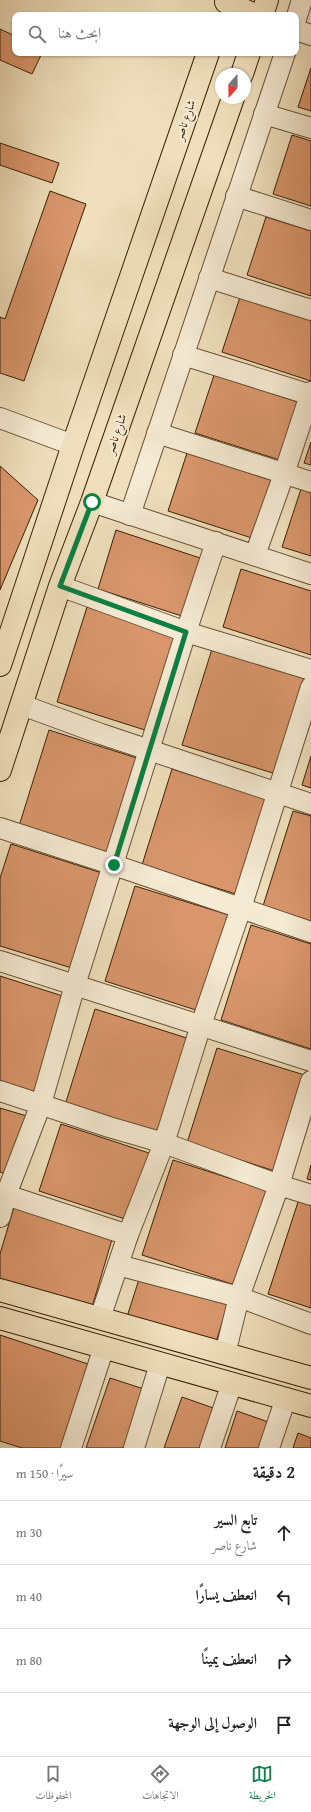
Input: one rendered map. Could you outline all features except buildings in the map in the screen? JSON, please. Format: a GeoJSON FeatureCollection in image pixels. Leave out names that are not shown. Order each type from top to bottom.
{"type":"FeatureCollection","features":[{"type":"Feature","properties":{"kind":"main road"},"geometry":{"type":"LineString","coordinates":[[263,12],[267,0]]}},
{"type":"Feature","properties":{"kind":"main road"},"geometry":{"type":"LineString","coordinates":[[224,6],[245,12]]}},
{"type":"Feature","properties":{"kind":"main road","name":"شارع ناصر"},"geometry":{"type":"LineString","coordinates":[[0,665],[73,445],[207,56]]}},
{"type":"Feature","properties":{"kind":"main road"},"geometry":{"type":"LineString","coordinates":[[244,68],[248,56]]}},
{"type":"Feature","properties":{"kind":"main road","name":"شارع ناصر"},"geometry":{"type":"LineString","coordinates":[[0,770],[6,735],[22,705],[60,586],[92,502],[231,104]]}},
{"type":"Feature","properties":{"kind":"main road"},"geometry":{"type":"LineString","coordinates":[[0,1290],[311,1378]]}},
{"type":"Feature","properties":{"kind":"main road"},"geometry":{"type":"LineString","coordinates":[[0,1318],[311,1406]]}},
{"type":"Feature","properties":{"kind":"street"},"geometry":{"type":"LineString","coordinates":[[298,12],[302,0]]}},
{"type":"Feature","properties":{"kind":"street"},"geometry":{"type":"LineString","coordinates":[[299,31],[311,35]]}},
{"type":"Feature","properties":{"kind":"street"},"geometry":{"type":"LineString","coordinates":[[130,515],[284,56]]}},
{"type":"Feature","properties":{"kind":"street"},"geometry":{"type":"LineString","coordinates":[[264,114],[311,128]]}},
{"type":"Feature","properties":{"kind":"street"},"geometry":{"type":"LineString","coordinates":[[236,196],[311,220]]}},
{"type":"Feature","properties":{"kind":"street"},"geometry":{"type":"LineString","coordinates":[[209,278],[311,310]]}},
{"type":"Feature","properties":{"kind":"street"},"geometry":{"type":"LineString","coordinates":[[183,355],[311,394],[255,554]]}},
{"type":"Feature","properties":{"kind":"street"},"geometry":{"type":"LineString","coordinates":[[0,418],[73,445]]}},
{"type":"Feature","properties":{"kind":"street"},"geometry":{"type":"LineString","coordinates":[[157,433],[311,482]]}},
{"type":"Feature","properties":{"kind":"street"},"geometry":{"type":"LineString","coordinates":[[92,502],[255,554],[311,574]]}},
{"type":"Feature","properties":{"kind":"street"},"geometry":{"type":"LineString","coordinates":[[0,1217],[3,1194],[41,1104],[75,985],[114,865],[186,632],[216,542]]}},
{"type":"Feature","properties":{"kind":"street"},"geometry":{"type":"LineString","coordinates":[[60,586],[186,632],[311,670]]}},
{"type":"Feature","properties":{"kind":"street"},"geometry":{"type":"LineString","coordinates":[[100,1318],[128,1235],[164,1142],[200,1025],[241,908],[311,687]]}},
{"type":"Feature","properties":{"kind":"street"},"geometry":{"type":"LineString","coordinates":[[22,705],[149,750],[311,804]]}},
{"type":"Feature","properties":{"kind":"street"},"geometry":{"type":"LineString","coordinates":[[0,828],[311,932]]}},
{"type":"Feature","properties":{"kind":"street"},"geometry":{"type":"LineString","coordinates":[[0,961],[311,1061]]}},
{"type":"Feature","properties":{"kind":"street"},"geometry":{"type":"LineString","coordinates":[[225,1354],[239,1297],[279,1185],[311,1081]]}},
{"type":"Feature","properties":{"kind":"street"},"geometry":{"type":"LineString","coordinates":[[0,1091],[109,1127],[164,1142],[279,1185],[311,1195]]}},
{"type":"Feature","properties":{"kind":"street"},"geometry":{"type":"LineString","coordinates":[[3,1194],[128,1235]]}},
{"type":"Feature","properties":{"kind":"street"},"geometry":{"type":"LineString","coordinates":[[118,1265],[239,1297],[311,1324]]}},
{"type":"Feature","properties":{"kind":"street"},"geometry":{"type":"LineString","coordinates":[[71,1448],[104,1347]]}},
{"type":"Feature","properties":{"kind":"street"},"geometry":{"type":"LineString","coordinates":[[134,1448],[160,1364]]}},
{"type":"Feature","properties":{"kind":"street"},"geometry":{"type":"LineString","coordinates":[[210,1448],[232,1383]]}},
{"type":"Feature","properties":{"kind":"street"},"geometry":{"type":"LineString","coordinates":[[269,1448],[286,1398]]}},
{"type":"Feature","properties":{"kind":"route"},"geometry":{"type":"LineString","coordinates":[[92,502],[60,586],[186,632],[114,865]]}}]}
